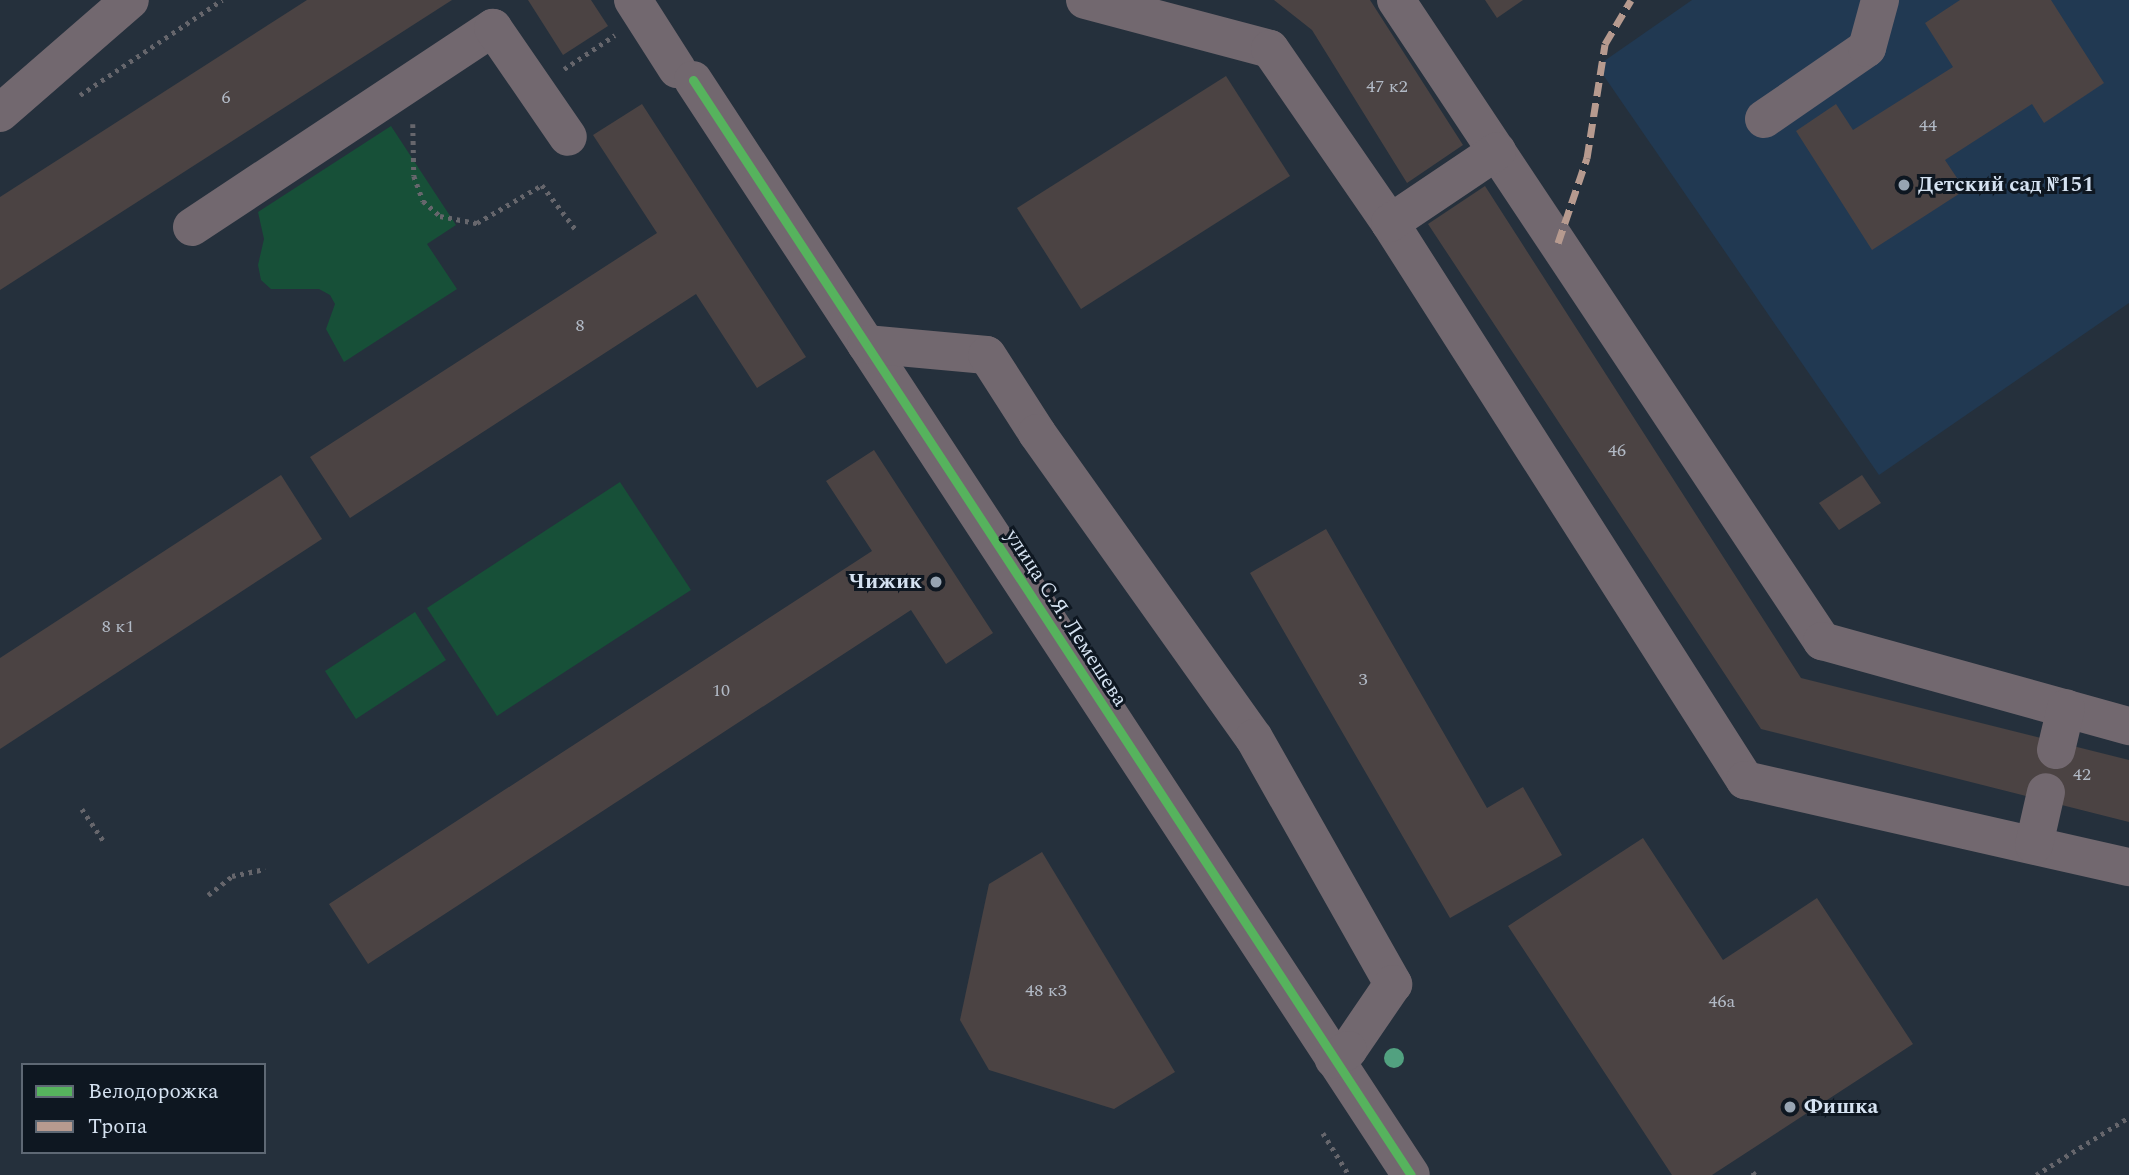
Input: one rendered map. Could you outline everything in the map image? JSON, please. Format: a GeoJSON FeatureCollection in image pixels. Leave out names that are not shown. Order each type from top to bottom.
{"type":"FeatureCollection","features":[{"type":"Feature","properties":{"kind":"street"},"geometry":{"type":"LineString","coordinates":[[0,113],[130,0]]}},
{"type":"Feature","properties":{"kind":"street"},"geometry":{"type":"LineString","coordinates":[[1085,0],[1270,49],[1390,223],[1745,780],[2129,867]]}},
{"type":"Feature","properties":{"kind":"street"},"geometry":{"type":"LineString","coordinates":[[1396,0],[1822,641],[2129,726]]}},
{"type":"Feature","properties":{"kind":"street"},"geometry":{"type":"LineString","coordinates":[[1764,119],[1867,48],[1880,0]]}},
{"type":"Feature","properties":{"kind":"street","name":"улица С.Я. Лемешева"},"geometry":{"type":"LineString","coordinates":[[628,15],[685,74],[866,344],[1411,1175]]}},
{"type":"Feature","properties":{"kind":"street"},"geometry":{"type":"LineString","coordinates":[[192,227],[493,28],[568,137]]}},
{"type":"Feature","properties":{"kind":"street"},"geometry":{"type":"LineString","coordinates":[[1390,223],[1497,151]]}},
{"type":"Feature","properties":{"kind":"street"},"geometry":{"type":"LineString","coordinates":[[866,344],[987,355],[1037,433],[1254,738],[1393,984],[1348,1050],[1334,1059]]}},
{"type":"Feature","properties":{"kind":"street"},"geometry":{"type":"LineString","coordinates":[[2056,750],[2066,708]]}},
{"type":"Feature","properties":{"kind":"street"},"geometry":{"type":"LineString","coordinates":[[2034,845],[2046,792]]}},
{"type":"Feature","properties":{"kind":"path"},"geometry":{"type":"LineString","coordinates":[[78,96],[222,0]]}},
{"type":"Feature","properties":{"kind":"path"},"geometry":{"type":"LineString","coordinates":[[534,88],[628,15]]}},
{"type":"Feature","properties":{"kind":"path"},"geometry":{"type":"LineString","coordinates":[[408,85],[414,176],[423,201],[440,216],[477,223],[542,185],[576,230]]}},
{"type":"Feature","properties":{"kind":"path"},"geometry":{"type":"LineString","coordinates":[[82,809],[105,843]]}},
{"type":"Feature","properties":{"kind":"path"},"geometry":{"type":"LineString","coordinates":[[208,895],[232,876],[265,869]]}},
{"type":"Feature","properties":{"kind":"path"},"geometry":{"type":"LineString","coordinates":[[2036,1175],[2129,1117]]}},
{"type":"Feature","properties":{"kind":"path"},"geometry":{"type":"LineString","coordinates":[[1322,1133],[1349,1175]]}},
{"type":"Feature","properties":{"kind":"shaded area","name":"Детский сад №151"},"geometry":{"type":"Polygon","coordinates":[[[1692,0],[2129,0],[2129,303],[1879,475],[1597,66],[1692,0]]]}},
{"type":"Feature","properties":{"kind":"green space"},"geometry":{"type":"Polygon","coordinates":[[[391,126],[456,225],[427,244],[457,289],[344,362],[326,329],[335,304],[330,295],[319,289],[271,289],[261,280],[258,265],[264,239],[258,212],[391,126]]]}},
{"type":"Feature","properties":{"kind":"green space"},"geometry":{"type":"Polygon","coordinates":[[[620,482],[691,590],[497,716],[427,608],[620,482]]]}},
{"type":"Feature","properties":{"kind":"green space"},"geometry":{"type":"Polygon","coordinates":[[[415,612],[446,660],[356,719],[325,671],[415,612]]]}},
{"type":"Feature","properties":{"kind":"building"},"geometry":{"type":"Polygon","coordinates":[[[307,0],[452,0],[0,290],[0,197],[307,0]]]}},
{"type":"Feature","properties":{"kind":"building"},"geometry":{"type":"Polygon","coordinates":[[[528,0],[591,0],[608,26],[563,55],[528,0]]]}},
{"type":"Feature","properties":{"kind":"building"},"geometry":{"type":"Polygon","coordinates":[[[1274,0],[1370,0],[1463,145],[1407,183],[1312,30],[1274,0]]]}},
{"type":"Feature","properties":{"kind":"building"},"geometry":{"type":"Polygon","coordinates":[[[1485,0],[1523,0],[1497,18],[1485,0]]]}},
{"type":"Feature","properties":{"kind":"building"},"geometry":{"type":"Polygon","coordinates":[[[1960,0],[2051,0],[2104,83],[2044,123],[2032,104],[1945,160],[1965,190],[1872,250],[1796,131],[1836,104],[1853,130],[1953,67],[1925,23],[1960,0]]]}},
{"type":"Feature","properties":{"kind":"building"},"geometry":{"type":"Polygon","coordinates":[[[1226,76],[1290,176],[1081,309],[1017,208],[1226,76]]]}},
{"type":"Feature","properties":{"kind":"building"},"geometry":{"type":"Polygon","coordinates":[[[642,104],[806,357],[757,388],[696,294],[350,518],[310,457],[657,233],[593,135],[642,104]]]}},
{"type":"Feature","properties":{"kind":"building"},"geometry":{"type":"Polygon","coordinates":[[[1485,186],[1801,678],[2129,760],[2129,822],[1761,729],[1428,224],[1485,186]]]}},
{"type":"Feature","properties":{"kind":"building"},"geometry":{"type":"Polygon","coordinates":[[[874,450],[993,633],[946,664],[911,610],[368,964],[329,904],[872,551],[826,481],[874,450]]]}},
{"type":"Feature","properties":{"kind":"building"},"geometry":{"type":"Polygon","coordinates":[[[281,475],[322,539],[0,749],[0,658],[281,475]]]}},
{"type":"Feature","properties":{"kind":"building"},"geometry":{"type":"Polygon","coordinates":[[[1862,475],[1881,503],[1839,530],[1819,503],[1862,475]]]}},
{"type":"Feature","properties":{"kind":"building"},"geometry":{"type":"Polygon","coordinates":[[[1326,529],[1487,808],[1523,787],[1562,855],[1450,918],[1250,573],[1326,529]]]}},
{"type":"Feature","properties":{"kind":"building"},"geometry":{"type":"Polygon","coordinates":[[[1643,838],[1723,960],[1817,898],[1913,1044],[1712,1175],[1672,1175],[1508,926],[1643,838]]]}},
{"type":"Feature","properties":{"kind":"building"},"geometry":{"type":"Polygon","coordinates":[[[1042,852],[1175,1072],[1114,1109],[989,1070],[960,1020],[989,884],[1042,852]]]}},
{"type":"Feature","properties":{"kind":"marked path"},"geometry":{"type":"LineString","coordinates":[[1558,243],[1587,158],[1605,44],[1631,0]]}},
{"type":"Feature","properties":{"kind":"cycle path"},"geometry":{"type":"LineString","coordinates":[[693,80],[1411,1175]]}},
{"type":"Feature","properties":{"kind":"place","name":"Детский сад №151"},"geometry":{"type":"Point","coordinates":[1904,185]}},
{"type":"Feature","properties":{"kind":"place","name":"Чижик"},"geometry":{"type":"Point","coordinates":[936,582]}},
{"type":"Feature","properties":{"kind":"place","name":"Фишка"},"geometry":{"type":"Point","coordinates":[1790,1107]}}]}
